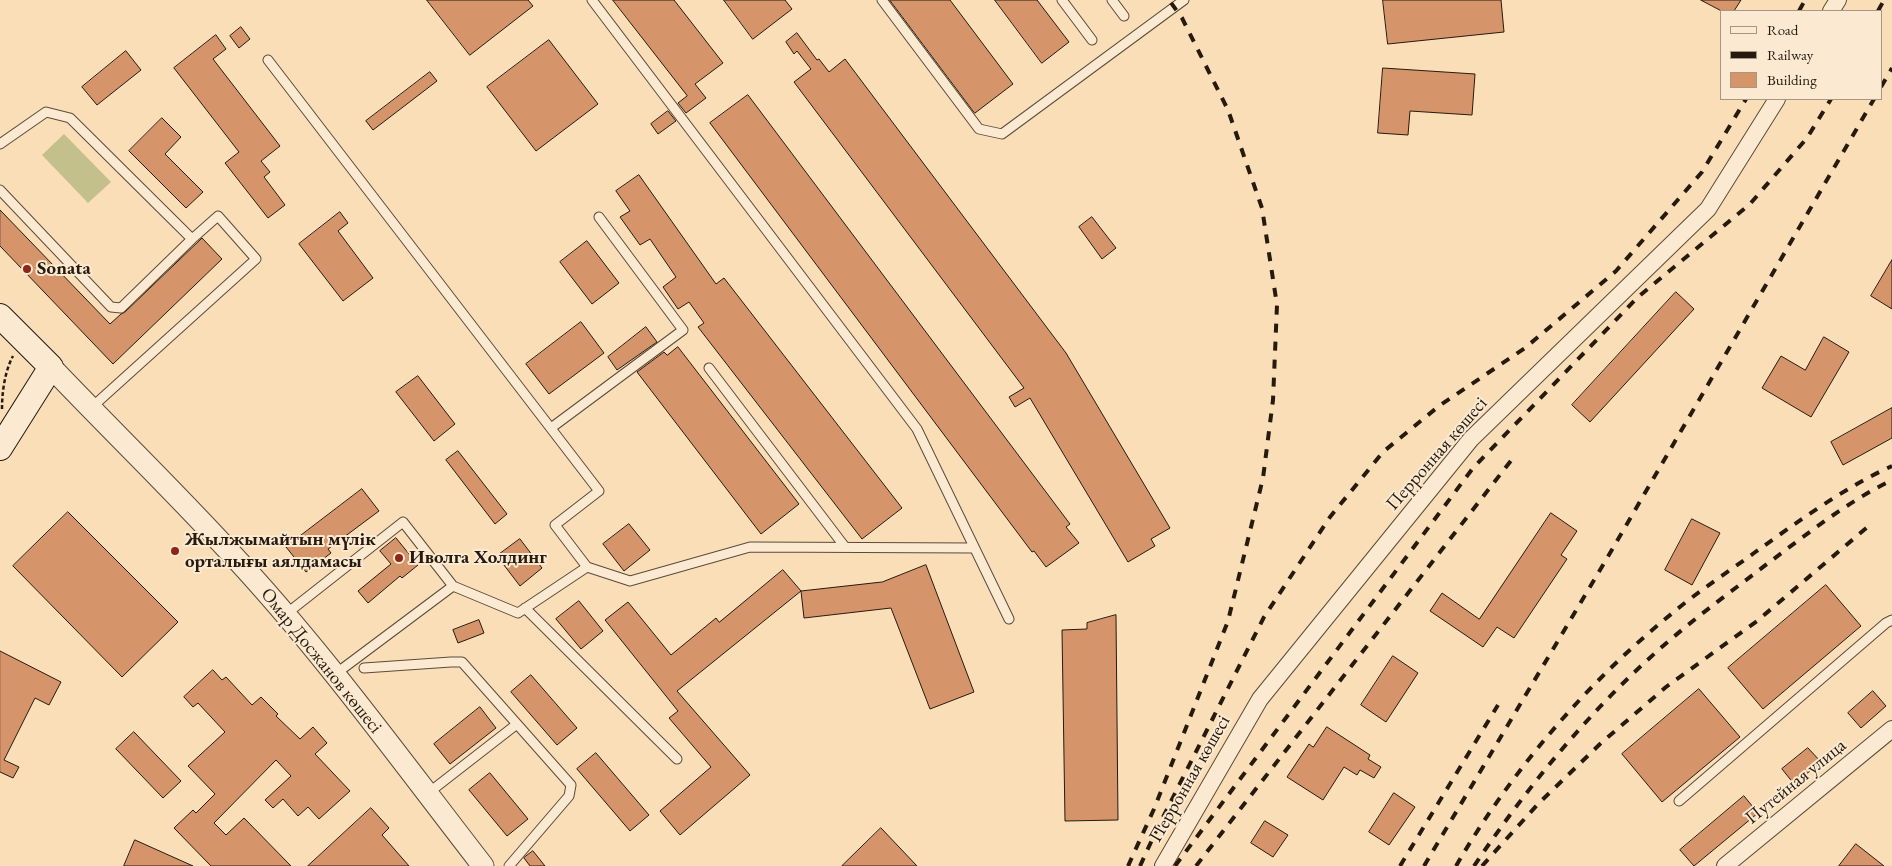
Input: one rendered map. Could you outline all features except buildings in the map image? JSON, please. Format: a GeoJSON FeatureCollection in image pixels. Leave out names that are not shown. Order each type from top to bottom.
{"type":"FeatureCollection","features":[{"type":"Feature","properties":{"kind":"main road","name":"Омар Досжанов көшесі"},"geometry":{"type":"LineString","coordinates":[[0,316],[51,367]]}},
{"type":"Feature","properties":{"kind":"main road"},"geometry":{"type":"LineString","coordinates":[[0,448],[51,367]]}},
{"type":"Feature","properties":{"kind":"street","name":"Перронная көшесі"},"geometry":{"type":"LineString","coordinates":[[1163,866],[1260,698],[1471,439],[1708,209],[1776,100]]}},
{"type":"Feature","properties":{"kind":"street","name":"Омар Досжанов көшесі"},"geometry":{"type":"LineString","coordinates":[[51,367],[228,549],[334,675],[483,866]]}},
{"type":"Feature","properties":{"kind":"street","name":"Путейная улица"},"geometry":{"type":"LineString","coordinates":[[1725,866],[1892,729]]}},
{"type":"Feature","properties":{"kind":"lane"},"geometry":{"type":"LineString","coordinates":[[592,0],[917,429],[1009,619]]}},
{"type":"Feature","properties":{"kind":"lane"},"geometry":{"type":"LineString","coordinates":[[882,0],[979,129],[1002,134],[1184,0]]}},
{"type":"Feature","properties":{"kind":"lane"},"geometry":{"type":"LineString","coordinates":[[1062,0],[1092,40]]}},
{"type":"Feature","properties":{"kind":"lane"},"geometry":{"type":"LineString","coordinates":[[1112,0],[1124,16]]}},
{"type":"Feature","properties":{"kind":"lane"},"geometry":{"type":"LineString","coordinates":[[268,60],[599,491],[555,525],[587,567],[630,581],[750,547],[974,548]]}},
{"type":"Feature","properties":{"kind":"lane"},"geometry":{"type":"LineString","coordinates":[[0,144],[46,112],[70,118],[192,239]]}},
{"type":"Feature","properties":{"kind":"lane"},"geometry":{"type":"LineString","coordinates":[[0,190],[111,307],[121,308],[218,216],[256,259],[90,408]]}},
{"type":"Feature","properties":{"kind":"lane"},"geometry":{"type":"LineString","coordinates":[[550,428],[683,330],[600,217]]}},
{"type":"Feature","properties":{"kind":"lane"},"geometry":{"type":"LineString","coordinates":[[709,368],[845,547]]}},
{"type":"Feature","properties":{"kind":"lane"},"geometry":{"type":"LineString","coordinates":[[284,614],[403,522],[453,586],[518,613],[587,567]]}},
{"type":"Feature","properties":{"kind":"lane"},"geometry":{"type":"LineString","coordinates":[[334,675],[453,586]]}},
{"type":"Feature","properties":{"kind":"lane"},"geometry":{"type":"LineString","coordinates":[[525,608],[677,759]]}},
{"type":"Feature","properties":{"kind":"lane"},"geometry":{"type":"LineString","coordinates":[[1678,801],[1886,623],[1892,620]]}},
{"type":"Feature","properties":{"kind":"lane"},"geometry":{"type":"LineString","coordinates":[[364,668],[462,662],[571,784],[569,796],[509,866]]}},
{"type":"Feature","properties":{"kind":"lane"},"geometry":{"type":"LineString","coordinates":[[427,794],[517,724]]}},
{"type":"Feature","properties":{"kind":"path"},"geometry":{"type":"LineString","coordinates":[[2,410],[3,390],[9,364],[14,354]]}},
{"type":"Feature","properties":{"kind":"shaded area"},"geometry":{"type":"Polygon","coordinates":[[[64,134],[111,182],[88,203],[42,155],[64,134]]]}},
{"type":"Feature","properties":{"kind":"railway"},"geometry":{"type":"LineString","coordinates":[[1128,866],[1154,809],[1228,621],[1263,478],[1273,400],[1277,305],[1262,208],[1228,110],[1182,18],[1169,0]]}},
{"type":"Feature","properties":{"kind":"railway"},"geometry":{"type":"LineString","coordinates":[[1800,10],[1805,0]]}},
{"type":"Feature","properties":{"kind":"railway"},"geometry":{"type":"LineString","coordinates":[[1879,10],[1884,0]]}},
{"type":"Feature","properties":{"kind":"railway"},"geometry":{"type":"LineString","coordinates":[[1882,85],[1892,68]]}},
{"type":"Feature","properties":{"kind":"railway"},"geometry":{"type":"LineString","coordinates":[[1140,866],[1264,617],[1330,517],[1383,452],[1439,406],[1525,348],[1616,271],[1702,172],[1745,100]]}},
{"type":"Feature","properties":{"kind":"railway"},"geometry":{"type":"LineString","coordinates":[[1175,866],[1473,468],[1638,297],[1750,204],[1807,138],[1830,100]]}},
{"type":"Feature","properties":{"kind":"railway"},"geometry":{"type":"LineString","coordinates":[[1424,866],[1606,560],[1873,100]]}},
{"type":"Feature","properties":{"kind":"railway"},"geometry":{"type":"LineString","coordinates":[[1196,866],[1513,458]]}},
{"type":"Feature","properties":{"kind":"railway"},"geometry":{"type":"LineString","coordinates":[[1456,866],[1501,796],[1554,729],[1582,697],[1643,638],[1694,596],[1804,518],[1857,484],[1892,466]]}},
{"type":"Feature","properties":{"kind":"railway"},"geometry":{"type":"LineString","coordinates":[[1474,866],[1516,807],[1561,750],[1610,696],[1663,646],[1714,604],[1797,541],[1843,508],[1892,480]]}},
{"type":"Feature","properties":{"kind":"railway"},"geometry":{"type":"LineString","coordinates":[[1482,866],[1538,804],[1600,744],[1666,687],[1757,621],[1871,524]]}},
{"type":"Feature","properties":{"kind":"railway"},"geometry":{"type":"LineString","coordinates":[[1400,866],[1498,705]]}},
{"type":"Feature","properties":{"kind":"place","name":"Sonata"},"geometry":{"type":"Point","coordinates":[27,269]}},
{"type":"Feature","properties":{"kind":"place","name":"Жылжымайтын мүлік орталығы аялдамасы"},"geometry":{"type":"Point","coordinates":[175,551]}},
{"type":"Feature","properties":{"kind":"place","name":"Иволга Холдинг"},"geometry":{"type":"Point","coordinates":[399,558]}}]}
